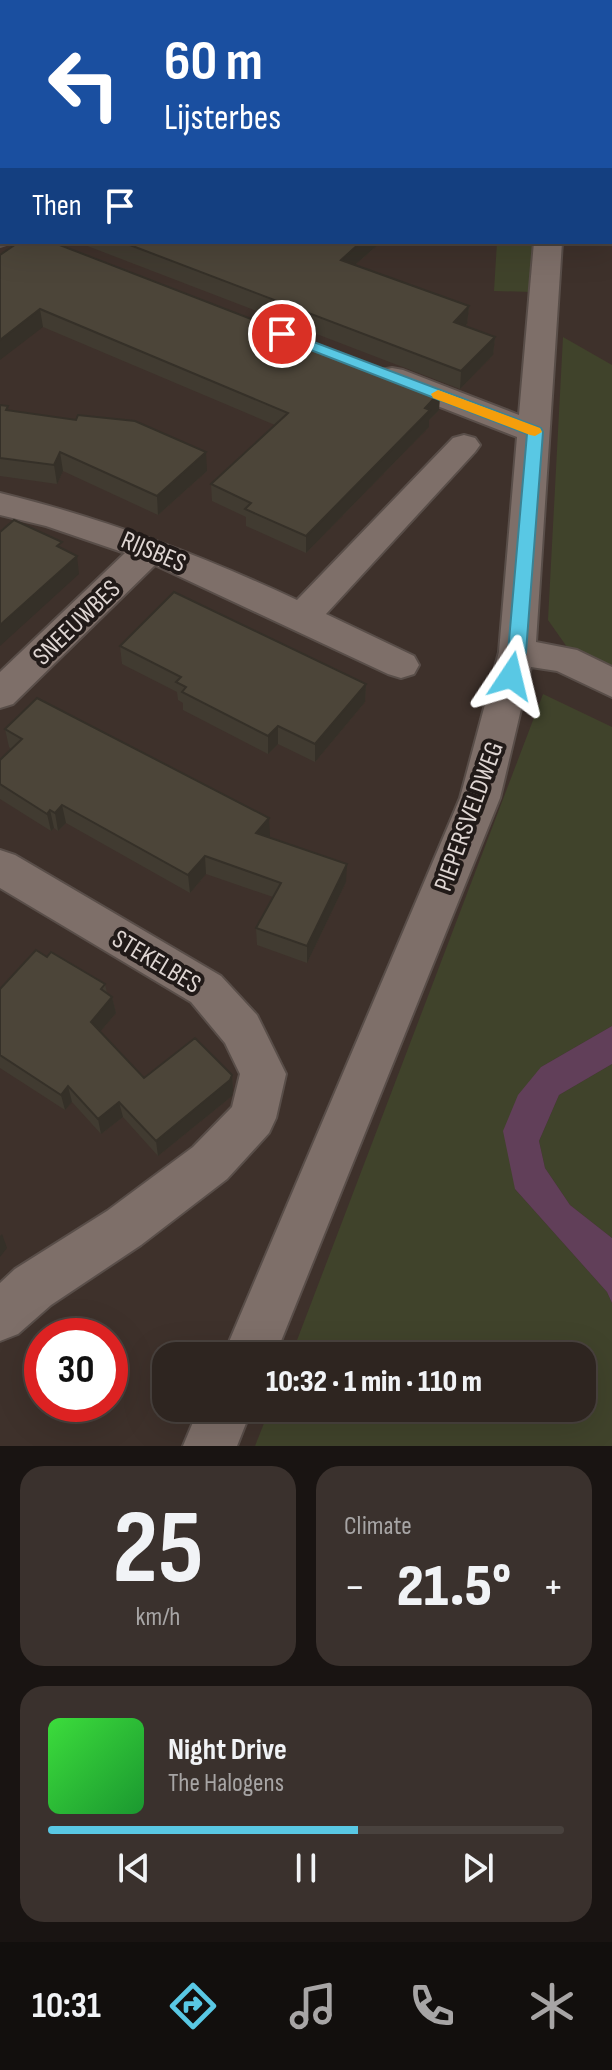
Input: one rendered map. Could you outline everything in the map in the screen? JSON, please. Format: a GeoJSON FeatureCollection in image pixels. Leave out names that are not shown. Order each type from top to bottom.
{"type":"FeatureCollection","features":[{"type":"Feature","properties":{"kind":"street","name":"PIEPERSVELDWEG"},"geometry":{"type":"LineString","coordinates":[[255,1342],[480,798],[517,652],[548,244]]}},
{"type":"Feature","properties":{"kind":"street"},"geometry":{"type":"LineString","coordinates":[[371,368],[535,432]]}},
{"type":"Feature","properties":{"kind":"street"},"geometry":{"type":"LineString","coordinates":[[301,618],[464,445]]}},
{"type":"Feature","properties":{"kind":"street","name":"RIJSBES"},"geometry":{"type":"LineString","coordinates":[[0,504],[58,516],[151,549],[401,665]]}},
{"type":"Feature","properties":{"kind":"street","name":"SNEEUWBES"},"geometry":{"type":"LineString","coordinates":[[0,694],[151,549]]}},
{"type":"Feature","properties":{"kind":"street"},"geometry":{"type":"LineString","coordinates":[[517,652],[564,659],[612,683]]}},
{"type":"Feature","properties":{"kind":"street","name":"STEKELBES"},"geometry":{"type":"LineString","coordinates":[[0,867],[206,989],[241,1029],[263,1074],[253,1118],[210,1163],[124,1228],[33,1287],[0,1316]]}},
{"type":"Feature","properties":{"kind":"street"},"geometry":{"type":"LineString","coordinates":[[210,1446],[220,1422]]}},
{"type":"Feature","properties":{"kind":"green space"},"geometry":{"type":"Polygon","coordinates":[[[497,244],[535,244],[532,292],[494,291],[497,244]]]}},
{"type":"Feature","properties":{"kind":"green space"},"geometry":{"type":"Polygon","coordinates":[[[563,337],[612,365],[612,673],[567,647],[548,620],[563,337]]]}},
{"type":"Feature","properties":{"kind":"green space"},"geometry":{"type":"Polygon","coordinates":[[[543,694],[612,727],[612,1026],[541,1067],[515,1189],[607,1292],[612,1303],[612,1446],[255,1446],[264,1422],[596,1422],[596,1342],[296,1342],[543,694]]]}},
{"type":"Feature","properties":{"kind":"green space"},"geometry":{"type":"Polygon","coordinates":[[[612,1064],[612,1238],[570,1205],[545,1168],[539,1141],[559,1095],[612,1064]]]}},
{"type":"Feature","properties":{"kind":"shaded area"},"geometry":{"type":"Polygon","coordinates":[[[612,1026],[612,1064],[559,1095],[539,1141],[545,1168],[570,1205],[612,1238],[612,1303],[607,1292],[515,1189],[503,1131],[518,1095],[541,1067],[612,1026]]]}},
{"type":"Feature","properties":{"kind":"building"},"geometry":{"type":"Polygon","coordinates":[[[16,244],[57,244],[440,392],[425,408],[430,410],[306,536],[245,509],[251,503],[211,484],[288,413],[40,309],[0,340],[0,255],[16,244]]]}},
{"type":"Feature","properties":{"kind":"building"},"geometry":{"type":"Polygon","coordinates":[[[127,244],[359,244],[341,260],[469,306],[454,322],[495,337],[461,371],[127,244]]]}},
{"type":"Feature","properties":{"kind":"building"},"geometry":{"type":"Polygon","coordinates":[[[0,405],[8,406],[6,410],[76,420],[78,415],[135,421],[206,452],[157,496],[60,452],[54,465],[0,458],[0,405]]]}},
{"type":"Feature","properties":{"kind":"building"},"geometry":{"type":"Polygon","coordinates":[[[14,520],[62,542],[57,546],[77,556],[0,625],[0,532],[14,520]]]}},
{"type":"Feature","properties":{"kind":"building"},"geometry":{"type":"Polygon","coordinates":[[[174,592],[366,684],[315,744],[278,726],[268,736],[182,692],[186,687],[176,682],[181,677],[120,646],[174,592]]]}},
{"type":"Feature","properties":{"kind":"building"},"geometry":{"type":"Polygon","coordinates":[[[37,698],[269,818],[256,833],[347,864],[307,946],[256,928],[281,883],[205,856],[188,875],[62,805],[55,813],[50,810],[47,814],[0,784],[0,760],[22,739],[5,729],[37,698]]]}},
{"type":"Feature","properties":{"kind":"building"},"geometry":{"type":"Polygon","coordinates":[[[36,950],[47,957],[51,952],[105,984],[101,989],[112,997],[91,1022],[144,1078],[195,1038],[232,1075],[230,1080],[156,1141],[119,1102],[98,1119],[68,1086],[61,1095],[0,1055],[0,989],[36,950]]]}},
{"type":"Feature","properties":{"kind":"slow traffic"},"geometry":{"type":"LineString","coordinates":[[438,394],[535,432]]}},
{"type":"Feature","properties":{"kind":"route"},"geometry":{"type":"LineString","coordinates":[[282,334],[535,432],[517,652],[511,676]]}}]}
